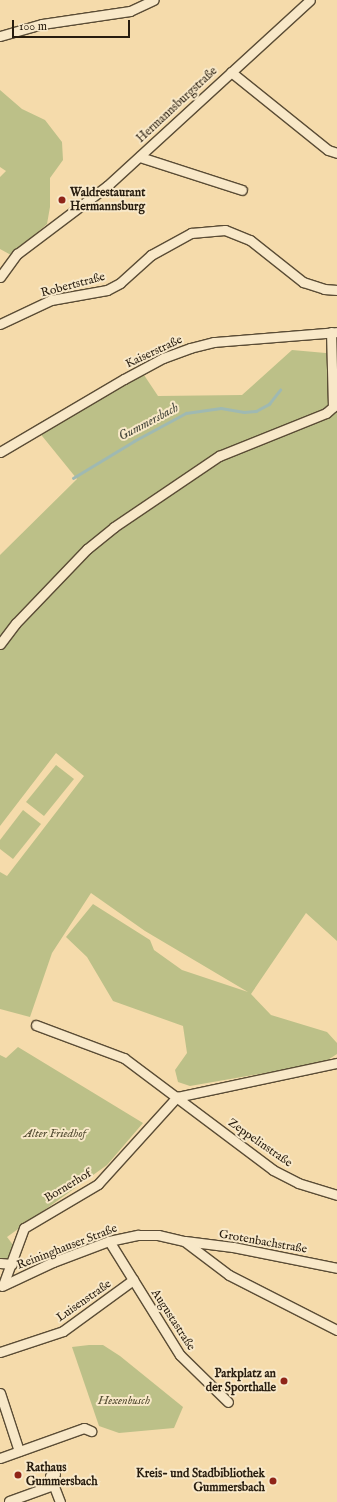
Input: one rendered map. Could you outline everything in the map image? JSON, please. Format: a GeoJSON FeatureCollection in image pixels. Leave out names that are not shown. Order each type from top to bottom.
{"type":"FeatureCollection","features":[{"type":"Feature","properties":{"kind":"street"},"geometry":{"type":"LineString","coordinates":[[0,36],[42,24],[130,11],[154,0]]}},
{"type":"Feature","properties":{"kind":"street","name":"Hermannsburgstraße"},"geometry":{"type":"LineString","coordinates":[[0,277],[16,254],[107,186],[310,0]]}},
{"type":"Feature","properties":{"kind":"street","name":"Hermannsburgstraße"},"geometry":{"type":"LineString","coordinates":[[231,72],[328,150],[337,153]]}},
{"type":"Feature","properties":{"kind":"street","name":"Hermannsburgstraße"},"geometry":{"type":"LineString","coordinates":[[140,157],[242,190]]}},
{"type":"Feature","properties":{"kind":"street","name":"Robertstraße"},"geometry":{"type":"LineString","coordinates":[[0,324],[51,300],[107,290],[120,283],[151,255],[191,233],[225,230],[250,240],[303,282],[324,290],[337,290]]}},
{"type":"Feature","properties":{"kind":"street"},"geometry":{"type":"LineString","coordinates":[[0,644],[16,623],[87,549],[114,526],[219,456],[326,413],[334,407],[334,332]]}},
{"type":"Feature","properties":{"kind":"street","name":"Kaiserstraße"},"geometry":{"type":"LineString","coordinates":[[0,452],[130,375],[163,358],[190,348],[214,342],[334,332]]}},
{"type":"Feature","properties":{"kind":"street"},"geometry":{"type":"LineString","coordinates":[[36,1024],[124,1058],[177,1097],[337,1063]]}},
{"type":"Feature","properties":{"kind":"street","name":"Zeppelinstraße"},"geometry":{"type":"LineString","coordinates":[[177,1097],[273,1170],[298,1183],[337,1195]]}},
{"type":"Feature","properties":{"kind":"street","name":"Bornerhof"},"geometry":{"type":"LineString","coordinates":[[1,1287],[12,1264],[17,1243],[24,1228],[98,1184],[177,1097]]}},
{"type":"Feature","properties":{"kind":"street","name":"Reininghauser Straße"},"geometry":{"type":"LineString","coordinates":[[1,1287],[109,1241],[138,1235],[158,1235],[184,1241],[229,1275],[337,1330]]}},
{"type":"Feature","properties":{"kind":"street","name":"Augustastraße"},"geometry":{"type":"LineString","coordinates":[[109,1241],[180,1355],[228,1402]]}},
{"type":"Feature","properties":{"kind":"street","name":"Grotenbachstraße"},"geometry":{"type":"LineString","coordinates":[[184,1241],[233,1247],[337,1268]]}},
{"type":"Feature","properties":{"kind":"street"},"geometry":{"type":"LineString","coordinates":[[0,1263],[12,1264]]}},
{"type":"Feature","properties":{"kind":"street","name":"Luisenstraße"},"geometry":{"type":"LineString","coordinates":[[0,1352],[63,1331],[133,1280]]}},
{"type":"Feature","properties":{"kind":"street"},"geometry":{"type":"LineString","coordinates":[[0,1393],[19,1450]]}},
{"type":"Feature","properties":{"kind":"street"},"geometry":{"type":"LineString","coordinates":[[0,1458],[84,1428],[91,1431]]}},
{"type":"Feature","properties":{"kind":"street"},"geometry":{"type":"LineString","coordinates":[[55,1474],[50,1476],[60,1502]]}},
{"type":"Feature","properties":{"kind":"street"},"geometry":{"type":"LineString","coordinates":[[9,1501],[54,1485]]}},
{"type":"Feature","properties":{"kind":"green space"},"geometry":{"type":"Polygon","coordinates":[[[0,90],[22,109],[45,120],[62,142],[63,160],[50,178],[50,207],[47,224],[11,255],[0,249],[0,177],[6,171],[0,167],[0,90]]]}},
{"type":"Feature","properties":{"kind":"green space"},"geometry":{"type":"Polygon","coordinates":[[[292,350],[337,354],[337,941],[306,913],[251,994],[271,1015],[327,1032],[337,1043],[337,1054],[323,1063],[190,1086],[178,1082],[175,1070],[187,1053],[183,1026],[113,1001],[87,957],[66,937],[93,904],[150,940],[154,950],[182,970],[248,992],[145,931],[91,893],[52,953],[30,1017],[0,1009],[0,872],[7,876],[84,776],[56,753],[0,826],[0,555],[77,479],[34,426],[138,366],[158,396],[242,395],[292,350]]]}},
{"type":"Feature","properties":{"kind":"green space"},"geometry":{"type":"Polygon","coordinates":[[[56,765],[74,779],[44,816],[26,802],[56,765]]]}},
{"type":"Feature","properties":{"kind":"green space"},"geometry":{"type":"Polygon","coordinates":[[[23,810],[41,824],[13,859],[0,849],[0,840],[23,810]]]}},
{"type":"Feature","properties":{"kind":"green space","name":"Alter Friedhof"},"geometry":{"type":"Polygon","coordinates":[[[18,1047],[143,1123],[107,1165],[7,1237],[17,1250],[7,1262],[0,1261],[0,1055],[6,1058],[18,1047]]]}},
{"type":"Feature","properties":{"kind":"green space","name":"Hexenbusch"},"geometry":{"type":"Polygon","coordinates":[[[103,1345],[120,1356],[183,1407],[174,1428],[119,1433],[99,1426],[72,1347],[103,1345]]]}},
{"type":"Feature","properties":{"kind":"waterway","name":"Gummersbach"},"geometry":{"type":"LineString","coordinates":[[73,478],[134,441],[186,413],[221,408],[244,412],[256,411],[269,404],[280,390]]}},
{"type":"Feature","properties":{"kind":"place","name":"Waldrestaurant Hermannsburg"},"geometry":{"type":"Point","coordinates":[62,200]}},
{"type":"Feature","properties":{"kind":"place","name":"Parkplatz an der Sporthalle"},"geometry":{"type":"Point","coordinates":[284,1381]}},
{"type":"Feature","properties":{"kind":"place","name":"Rathaus Gummersbach"},"geometry":{"type":"Point","coordinates":[18,1475]}},
{"type":"Feature","properties":{"kind":"place","name":"Kreis- und Stadbibliothek Gummersbach"},"geometry":{"type":"Point","coordinates":[273,1481]}}]}
